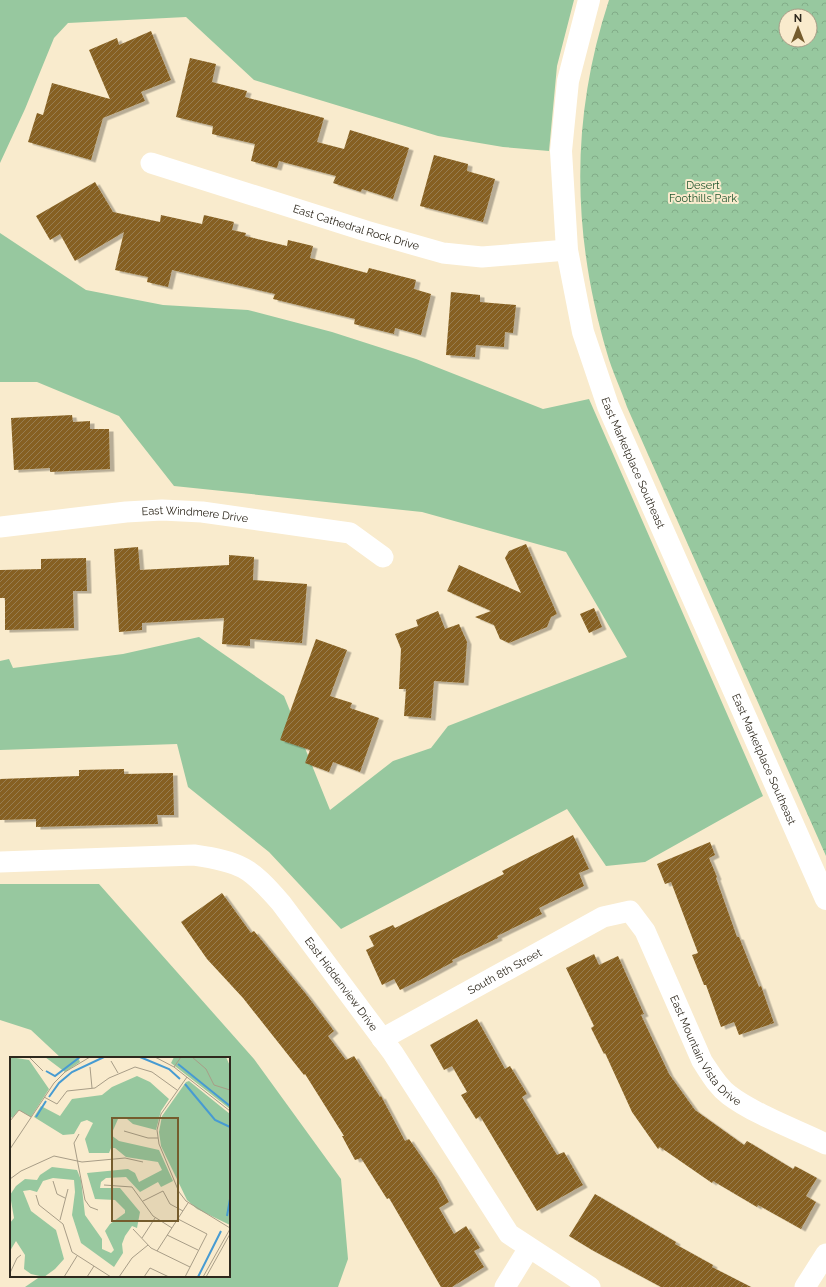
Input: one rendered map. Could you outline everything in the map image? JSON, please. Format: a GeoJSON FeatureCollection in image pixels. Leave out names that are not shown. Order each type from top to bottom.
{"type":"FeatureCollection","features":[{"type":"Feature","properties":{"kind":"street","name":"East Marketplace Southeast"},"geometry":{"type":"LineString","coordinates":[[589,0],[568,81],[561,151],[567,250],[583,332],[608,406],[826,900]]}},
{"type":"Feature","properties":{"kind":"street","name":"East Cathedral Rock Drive"},"geometry":{"type":"LineString","coordinates":[[151,163],[366,231],[443,253],[482,257],[567,250]]}},
{"type":"Feature","properties":{"kind":"street","name":"East Windmere Drive"},"geometry":{"type":"LineString","coordinates":[[0,527],[126,512],[162,510],[202,512],[350,534],[383,557]]}},
{"type":"Feature","properties":{"kind":"street","name":"East Hiddenview Drive"},"geometry":{"type":"LineString","coordinates":[[0,862],[194,855],[225,860],[247,869],[263,883],[281,903],[393,1053],[509,1234],[590,1287]]}},
{"type":"Feature","properties":{"kind":"street","name":"South 8th Street"},"geometry":{"type":"LineString","coordinates":[[382,1039],[603,917],[630,911]]}},
{"type":"Feature","properties":{"kind":"street","name":"East Mountain Vista Drive"},"geometry":{"type":"LineString","coordinates":[[630,911],[645,931],[702,1061],[714,1081],[729,1095],[759,1112],[826,1144]]}},
{"type":"Feature","properties":{"kind":"street"},"geometry":{"type":"LineString","coordinates":[[505,1287],[529,1248]]}},
{"type":"Feature","properties":{"kind":"street"},"geometry":{"type":"LineString","coordinates":[[805,1287],[824,1262]]}},
{"type":"Feature","properties":{"kind":"green space"},"geometry":{"type":"Polygon","coordinates":[[[0,0],[574,0],[557,66],[549,151],[503,147],[438,136],[254,80],[186,17],[68,23],[54,38],[25,109],[0,163],[0,0]]]}},
{"type":"Feature","properties":{"kind":"green space","name":"Desert Foothills Park"},"geometry":{"type":"Polygon","coordinates":[[[609,0],[826,0],[826,856],[627,407],[611,366],[595,309],[587,264],[582,220],[580,176],[582,133],[587,89],[596,44],[609,0]]]}},
{"type":"Feature","properties":{"kind":"green space"},"geometry":{"type":"Polygon","coordinates":[[[0,233],[86,290],[163,305],[248,310],[332,332],[416,359],[543,409],[589,399],[763,796],[645,862],[606,866],[567,809],[341,929],[269,852],[188,787],[177,744],[0,750],[0,661],[9,659],[13,668],[123,654],[199,637],[284,696],[330,810],[393,761],[431,748],[448,726],[627,657],[566,552],[422,512],[174,486],[119,416],[37,382],[0,382],[0,233]]]}},
{"type":"Feature","properties":{"kind":"green space"},"geometry":{"type":"Polygon","coordinates":[[[0,884],[99,884],[254,1059],[341,1179],[348,1259],[338,1287],[25,1287],[40,1277],[230,1277],[230,1057],[60,1057],[31,1030],[0,1020],[0,884]]]}},
{"type":"Feature","properties":{"kind":"building"},"geometry":{"type":"Polygon","coordinates":[[[151,31],[171,80],[141,92],[145,101],[103,118],[91,160],[28,142],[37,113],[43,115],[52,83],[110,99],[89,50],[117,38],[119,45],[151,31]]]}},
{"type":"Feature","properties":{"kind":"building"},"geometry":{"type":"Polygon","coordinates":[[[190,58],[216,64],[212,82],[247,91],[245,97],[324,118],[317,142],[344,149],[350,130],[409,148],[393,199],[362,189],[361,192],[333,183],[336,176],[279,161],[277,168],[251,161],[255,144],[212,134],[213,126],[176,117],[190,58]]]}},
{"type":"Feature","properties":{"kind":"building"},"geometry":{"type":"Polygon","coordinates":[[[434,155],[468,164],[467,171],[495,179],[483,222],[420,206],[434,155]]]}},
{"type":"Feature","properties":{"kind":"building"},"geometry":{"type":"Polygon","coordinates":[[[95,182],[113,212],[160,222],[161,215],[202,224],[204,215],[234,222],[232,230],[246,233],[245,236],[287,246],[288,240],[313,246],[310,258],[367,273],[369,268],[416,280],[414,289],[431,294],[421,335],[395,328],[394,334],[354,324],[355,319],[273,299],[275,294],[172,270],[168,287],[147,282],[148,277],[115,270],[124,232],[75,261],[60,234],[50,240],[36,216],[95,182]]]}},
{"type":"Feature","properties":{"kind":"building"},"geometry":{"type":"Polygon","coordinates":[[[451,292],[480,295],[480,302],[516,305],[513,333],[505,332],[504,347],[476,345],[475,357],[446,355],[451,292]]]}},
{"type":"Feature","properties":{"kind":"building"},"geometry":{"type":"Polygon","coordinates":[[[72,415],[73,422],[90,421],[90,429],[109,429],[110,469],[50,472],[50,468],[14,470],[11,418],[72,415]]]}},
{"type":"Feature","properties":{"kind":"building"},"geometry":{"type":"Polygon","coordinates":[[[526,544],[557,614],[551,617],[547,627],[509,643],[500,639],[494,625],[475,617],[491,611],[447,591],[459,565],[521,593],[505,558],[509,551],[526,544]]]}},
{"type":"Feature","properties":{"kind":"building"},"geometry":{"type":"Polygon","coordinates":[[[138,547],[140,570],[229,565],[229,555],[254,557],[253,580],[307,584],[302,643],[250,639],[250,646],[222,644],[224,618],[142,623],[142,630],[119,632],[114,549],[138,547]]]}},
{"type":"Feature","properties":{"kind":"building"},"geometry":{"type":"Polygon","coordinates":[[[86,558],[87,591],[73,591],[74,628],[5,630],[5,598],[0,598],[0,570],[41,569],[41,559],[86,558]]]}},
{"type":"Feature","properties":{"kind":"building"},"geometry":{"type":"Polygon","coordinates":[[[594,608],[602,627],[589,633],[580,614],[594,608]]]}},
{"type":"Feature","properties":{"kind":"building"},"geometry":{"type":"Polygon","coordinates":[[[438,611],[445,629],[459,624],[467,642],[464,683],[434,681],[431,718],[404,716],[406,689],[399,689],[401,649],[395,634],[418,626],[416,620],[438,611]]]}},
{"type":"Feature","properties":{"kind":"building"},"geometry":{"type":"Polygon","coordinates":[[[316,639],[347,650],[330,696],[352,703],[350,708],[379,718],[360,772],[333,762],[329,772],[305,763],[310,750],[280,740],[316,639]]]}},
{"type":"Feature","properties":{"kind":"building"},"geometry":{"type":"Polygon","coordinates":[[[124,769],[124,774],[173,773],[174,815],[157,815],[158,824],[36,827],[36,819],[0,820],[0,779],[79,776],[79,770],[124,769]]]}},
{"type":"Feature","properties":{"kind":"building"},"geometry":{"type":"Polygon","coordinates":[[[573,835],[589,869],[579,873],[584,886],[539,908],[542,914],[497,936],[498,938],[452,960],[453,962],[400,990],[394,979],[382,985],[366,950],[374,946],[369,936],[393,925],[395,928],[504,874],[502,871],[573,835]]]}},
{"type":"Feature","properties":{"kind":"building"},"geometry":{"type":"Polygon","coordinates":[[[710,842],[715,855],[709,858],[717,877],[716,878],[737,937],[739,937],[759,987],[761,986],[774,1023],[739,1035],[734,1022],[721,1027],[706,985],[704,985],[692,955],[698,953],[671,882],[665,884],[657,864],[710,842]]]}},
{"type":"Feature","properties":{"kind":"building"},"geometry":{"type":"Polygon","coordinates":[[[222,893],[251,933],[254,931],[306,994],[334,1031],[328,1036],[346,1060],[354,1056],[380,1097],[381,1096],[405,1141],[409,1139],[436,1178],[449,1202],[439,1208],[454,1234],[466,1226],[480,1248],[474,1251],[484,1267],[452,1287],[441,1287],[389,1198],[387,1199],[361,1158],[355,1160],[342,1136],[344,1136],[305,1074],[304,1075],[243,998],[207,959],[181,922],[222,893]]]}},
{"type":"Feature","properties":{"kind":"building"},"geometry":{"type":"Polygon","coordinates":[[[594,954],[599,965],[618,956],[644,1014],[641,1015],[669,1074],[695,1110],[744,1145],[747,1141],[793,1169],[795,1166],[817,1178],[806,1196],[816,1202],[801,1229],[758,1205],[757,1207],[713,1181],[712,1183],[660,1147],[658,1149],[632,1112],[605,1053],[604,1054],[591,1028],[594,1026],[566,968],[594,954]]]}},
{"type":"Feature","properties":{"kind":"building"},"geometry":{"type":"Polygon","coordinates":[[[477,1019],[505,1069],[510,1066],[527,1094],[522,1097],[557,1155],[564,1152],[583,1185],[537,1211],[480,1116],[476,1119],[461,1095],[467,1092],[452,1066],[444,1070],[430,1045],[477,1019]]]}},
{"type":"Feature","properties":{"kind":"building"},"geometry":{"type":"Polygon","coordinates":[[[595,1194],[676,1242],[675,1244],[713,1265],[712,1267],[751,1287],[661,1287],[592,1250],[569,1236],[595,1194]]]}}]}
